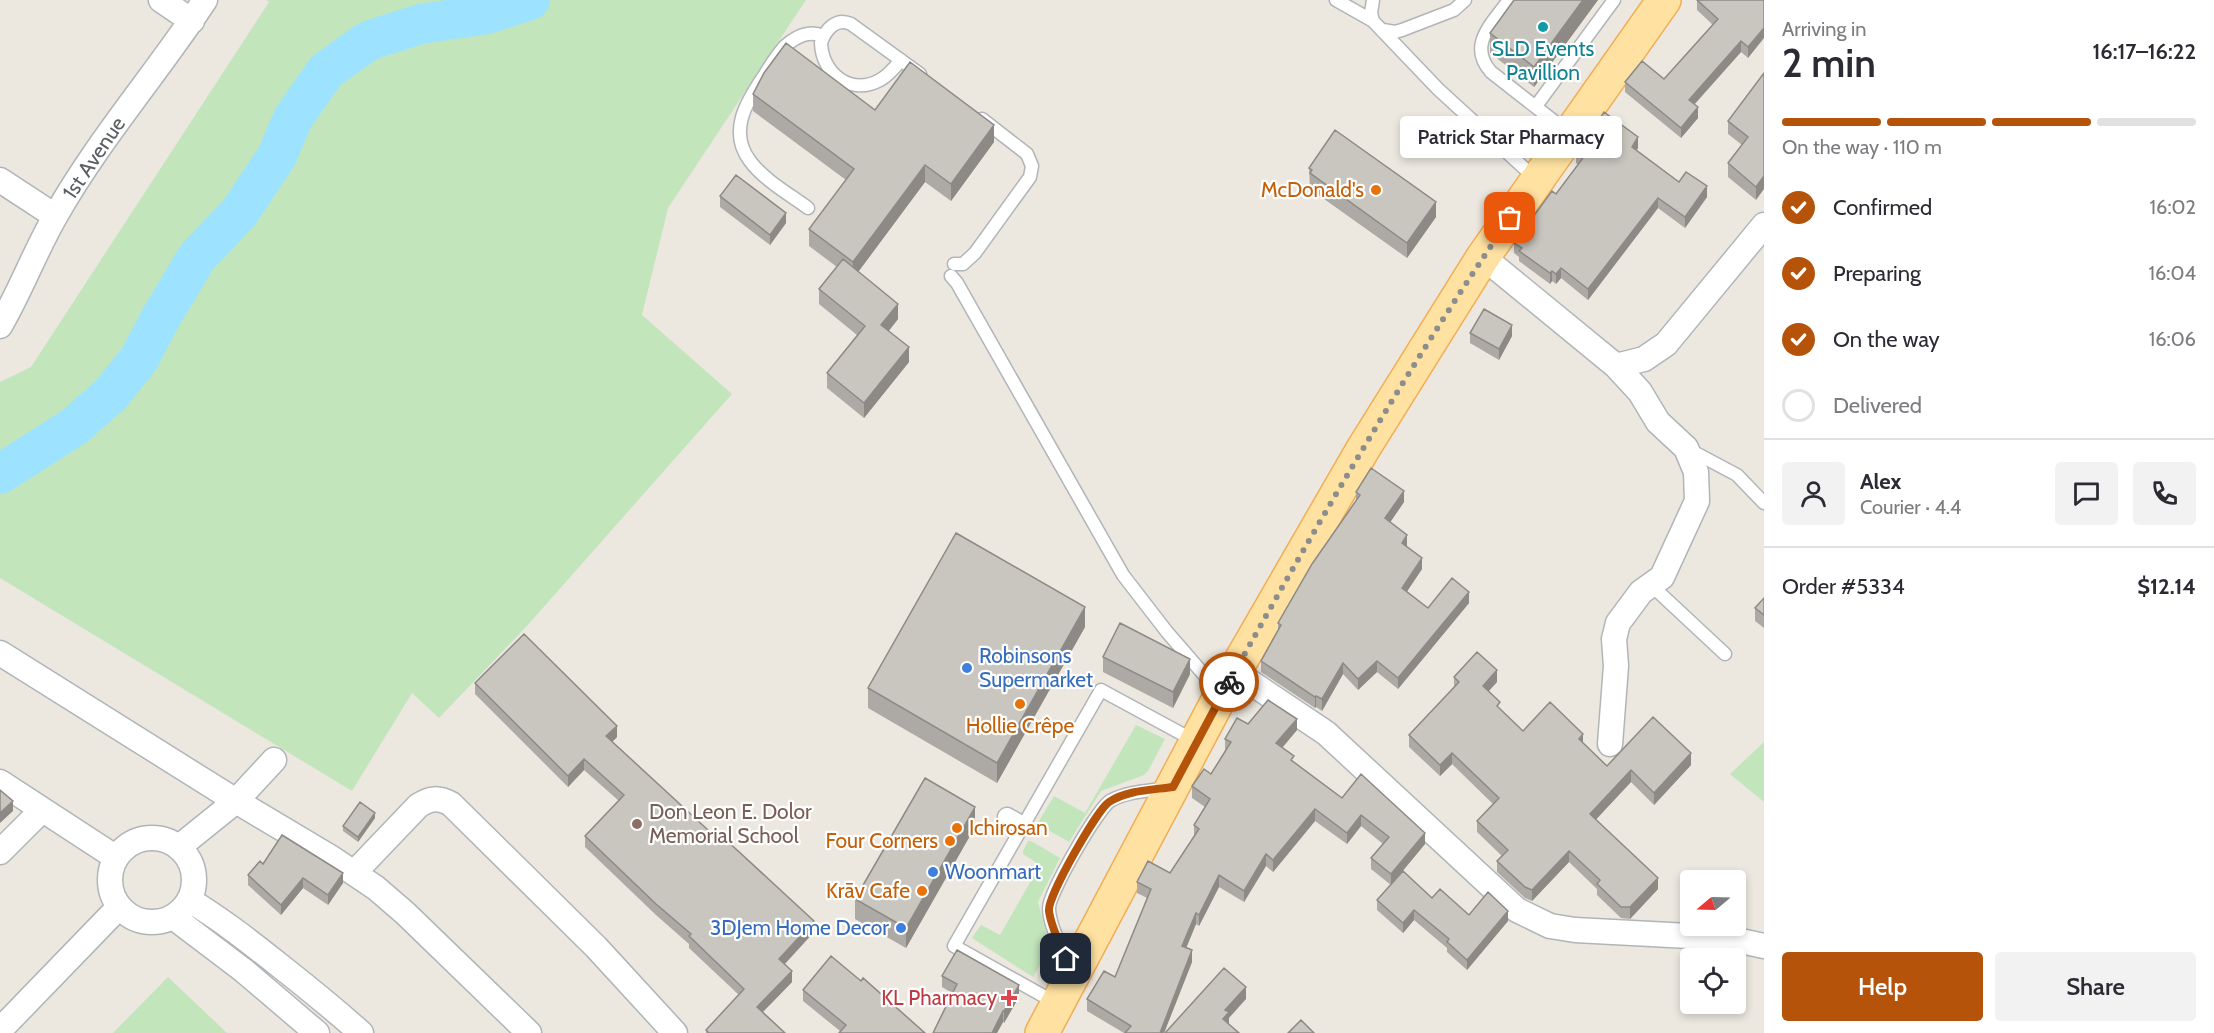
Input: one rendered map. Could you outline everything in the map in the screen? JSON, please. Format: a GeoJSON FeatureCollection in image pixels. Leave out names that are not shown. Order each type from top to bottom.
{"type":"FeatureCollection","features":[{"type":"Feature","properties":{"kind":"main road"},"geometry":{"type":"LineString","coordinates":[[1042,1033],[1228,683],[1364,449],[1483,257],[1664,0]]}},
{"type":"Feature","properties":{"kind":"street"},"geometry":{"type":"LineString","coordinates":[[161,0],[192,21]]}},
{"type":"Feature","properties":{"kind":"street","name":"1st Avenue"},"geometry":{"type":"LineString","coordinates":[[0,326],[55,216],[83,171],[205,0]]}},
{"type":"Feature","properties":{"kind":"street"},"geometry":{"type":"LineString","coordinates":[[0,180],[55,216]]}},
{"type":"Feature","properties":{"kind":"street"},"geometry":{"type":"LineString","coordinates":[[1617,366],[1644,359],[1666,344],[1760,235]]}},
{"type":"Feature","properties":{"kind":"street"},"geometry":{"type":"LineString","coordinates":[[1483,257],[1617,366],[1640,392],[1658,422],[1686,448],[1696,472],[1697,501],[1662,577],[1641,592],[1618,622],[1614,639],[1616,666],[1610,744]]}},
{"type":"Feature","properties":{"kind":"street"},"geometry":{"type":"LineString","coordinates":[[0,653],[354,873],[405,913],[529,1033]]}},
{"type":"Feature","properties":{"kind":"street"},"geometry":{"type":"LineString","coordinates":[[1228,683],[1326,733],[1517,910],[1550,926],[1575,930],[1727,938],[1764,946]]}},
{"type":"Feature","properties":{"kind":"street"},"geometry":{"type":"LineString","coordinates":[[179,848],[236,801],[274,760]]}},
{"type":"Feature","properties":{"kind":"street"},"geometry":{"type":"LineString","coordinates":[[0,782],[116,857]]}},
{"type":"Feature","properties":{"kind":"street"},"geometry":{"type":"LineString","coordinates":[[354,873],[418,806],[430,799],[451,804],[596,947],[675,1033]]}},
{"type":"Feature","properties":{"kind":"street"},"geometry":{"type":"LineString","coordinates":[[0,852],[42,810]]}},
{"type":"Feature","properties":{"kind":"street"},"geometry":{"type":"LineString","coordinates":[[1007,817],[1023,826]]}},
{"type":"Feature","properties":{"kind":"street"},"geometry":{"type":"LineString","coordinates":[[145,837],[169,840],[179,848],[192,866],[193,889],[181,908],[162,921],[139,920],[128,915],[119,907],[110,888],[111,867],[116,857],[133,841],[145,837]]}},
{"type":"Feature","properties":{"kind":"street"},"geometry":{"type":"LineString","coordinates":[[0,1030],[119,907]]}},
{"type":"Feature","properties":{"kind":"street"},"geometry":{"type":"LineString","coordinates":[[181,908],[243,970],[317,1033]]}},
{"type":"Feature","properties":{"kind":"street"},"geometry":{"type":"LineString","coordinates":[[181,908],[208,911],[338,1012],[361,1033]]}},
{"type":"Feature","properties":{"kind":"lane"},"geometry":{"type":"LineString","coordinates":[[1336,0],[1378,26],[1395,32],[1454,10],[1465,0]]}},
{"type":"Feature","properties":{"kind":"lane"},"geometry":{"type":"LineString","coordinates":[[1373,0],[1371,13],[1378,26],[1438,89],[1536,180]]}},
{"type":"Feature","properties":{"kind":"lane"},"geometry":{"type":"LineString","coordinates":[[1509,0],[1480,45],[1483,63],[1491,72],[1570,134]]}},
{"type":"Feature","properties":{"kind":"lane"},"geometry":{"type":"LineString","coordinates":[[1536,106],[1614,0]]}},
{"type":"Feature","properties":{"kind":"lane"},"geometry":{"type":"LineString","coordinates":[[901,60],[879,81],[852,86],[834,75],[824,60],[820,43],[835,23],[845,21],[901,60],[930,81]]}},
{"type":"Feature","properties":{"kind":"lane"},"geometry":{"type":"LineString","coordinates":[[808,208],[761,172],[748,159],[741,140],[740,120],[747,100],[785,46],[792,40],[810,33],[823,36]]}},
{"type":"Feature","properties":{"kind":"lane"},"geometry":{"type":"LineString","coordinates":[[968,109],[1028,154],[1032,165],[1030,177],[975,253],[952,270],[957,283],[1123,575],[1167,632],[1228,683]]}},
{"type":"Feature","properties":{"kind":"lane"},"geometry":{"type":"LineString","coordinates":[[1686,448],[1737,475],[1764,503]]}},
{"type":"Feature","properties":{"kind":"lane"},"geometry":{"type":"LineString","coordinates":[[1651,585],[1725,654]]}},
{"type":"Feature","properties":{"kind":"lane"},"geometry":{"type":"LineString","coordinates":[[1057,1004],[954,946],[1101,690],[1197,741]]}},
{"type":"Feature","properties":{"kind":"lane"},"geometry":{"type":"LineString","coordinates":[[1072,975],[1049,910],[1054,891],[1096,816],[1106,805],[1123,795],[1173,787]]}},
{"type":"Feature","properties":{"kind":"green space"},"geometry":{"type":"Polygon","coordinates":[[[266,0],[806,0],[668,208],[642,315],[732,394],[526,627],[439,718],[412,693],[352,791],[0,578],[0,382],[31,367],[269,2],[266,0]]]}},
{"type":"Feature","properties":{"kind":"green space"},"geometry":{"type":"Polygon","coordinates":[[[1136,725],[1165,739],[1148,771],[1144,775],[1101,791],[1069,842],[1041,826],[1039,821],[1054,796],[1085,813],[1136,725]]]}},
{"type":"Feature","properties":{"kind":"green space"},"geometry":{"type":"Polygon","coordinates":[[[1764,742],[1764,802],[1730,774],[1764,742]]]}},
{"type":"Feature","properties":{"kind":"green space"},"geometry":{"type":"Polygon","coordinates":[[[1028,841],[1060,858],[1038,902],[1050,947],[1033,977],[972,938],[981,925],[1000,935],[1040,865],[1023,854],[1028,841]]]}},
{"type":"Feature","properties":{"kind":"green space"},"geometry":{"type":"Polygon","coordinates":[[[168,977],[227,1033],[113,1033],[168,977]]]}},
{"type":"Feature","properties":{"kind":"building"},"geometry":{"type":"Polygon","coordinates":[[[1514,0],[1583,0],[1534,67],[1490,33],[1514,0]]]}},
{"type":"Feature","properties":{"kind":"building"},"geometry":{"type":"Polygon","coordinates":[[[1697,0],[1764,0],[1764,28],[1748,47],[1741,41],[1689,100],[1698,107],[1681,128],[1625,82],[1642,61],[1664,79],[1718,19],[1697,0]]]}},
{"type":"Feature","properties":{"kind":"building"},"geometry":{"type":"Polygon","coordinates":[[[786,43],[875,110],[910,62],[994,125],[951,184],[925,165],[853,262],[809,229],[854,169],[753,94],[764,73],[786,43]]]}},
{"type":"Feature","properties":{"kind":"building"},"geometry":{"type":"Polygon","coordinates":[[[1764,73],[1764,176],[1756,187],[1728,163],[1748,137],[1728,121],[1764,73]]]}},
{"type":"Feature","properties":{"kind":"building"},"geometry":{"type":"Polygon","coordinates":[[[1604,112],[1638,137],[1632,147],[1679,182],[1686,172],[1707,186],[1685,217],[1658,198],[1588,289],[1561,268],[1556,274],[1552,271],[1550,273],[1519,251],[1522,248],[1514,243],[1552,191],[1556,194],[1583,158],[1576,153],[1604,112]]]}},
{"type":"Feature","properties":{"kind":"building"},"geometry":{"type":"Polygon","coordinates":[[[1335,130],[1436,202],[1407,243],[1310,173],[1312,170],[1309,168],[1335,130]]]}},
{"type":"Feature","properties":{"kind":"building"},"geometry":{"type":"Polygon","coordinates":[[[736,175],[786,213],[770,235],[720,196],[736,175]]]}},
{"type":"Feature","properties":{"kind":"building"},"geometry":{"type":"Polygon","coordinates":[[[843,259],[898,304],[881,325],[909,347],[864,403],[827,373],[865,326],[819,289],[843,259]]]}},
{"type":"Feature","properties":{"kind":"building"},"geometry":{"type":"Polygon","coordinates":[[[1484,309],[1512,325],[1499,349],[1470,333],[1484,309]]]}},
{"type":"Feature","properties":{"kind":"building"},"geometry":{"type":"Polygon","coordinates":[[[1371,468],[1404,491],[1385,518],[1407,535],[1402,543],[1422,558],[1402,588],[1428,608],[1452,578],[1469,592],[1398,678],[1377,661],[1358,679],[1343,663],[1322,699],[1315,697],[1261,661],[1281,625],[1278,623],[1312,564],[1360,495],[1356,492],[1371,468]]]}},
{"type":"Feature","properties":{"kind":"building"},"geometry":{"type":"Polygon","coordinates":[[[956,533],[1085,607],[997,763],[868,688],[956,533]]]}},
{"type":"Feature","properties":{"kind":"building"},"geometry":{"type":"Polygon","coordinates":[[[1764,598],[1764,615],[1755,608],[1764,598]]]}},
{"type":"Feature","properties":{"kind":"building"},"geometry":{"type":"Polygon","coordinates":[[[1120,623],[1190,659],[1173,692],[1103,657],[1120,623]]]}},
{"type":"Feature","properties":{"kind":"building"},"geometry":{"type":"Polygon","coordinates":[[[524,634],[617,726],[606,736],[721,842],[724,838],[814,921],[779,959],[792,971],[757,1007],[785,1033],[709,1033],[706,1030],[744,989],[689,936],[691,934],[585,836],[624,795],[584,759],[568,776],[475,683],[524,634]]]}},
{"type":"Feature","properties":{"kind":"building"},"geometry":{"type":"Polygon","coordinates":[[[1477,652],[1497,670],[1483,686],[1500,702],[1497,706],[1523,731],[1550,702],[1583,734],[1579,739],[1607,766],[1653,717],[1691,753],[1654,793],[1631,770],[1590,814],[1658,878],[1630,907],[1621,907],[1597,884],[1600,880],[1569,851],[1532,890],[1525,887],[1497,861],[1508,850],[1477,821],[1499,798],[1452,753],[1440,765],[1409,735],[1459,682],[1454,677],[1477,652]]]}},
{"type":"Feature","properties":{"kind":"building"},"geometry":{"type":"Polygon","coordinates":[[[1268,700],[1297,719],[1276,743],[1294,756],[1291,760],[1342,798],[1361,774],[1425,833],[1391,874],[1371,858],[1389,837],[1361,815],[1347,833],[1315,809],[1273,860],[1266,854],[1244,891],[1219,875],[1199,915],[1196,913],[1182,946],[1192,950],[1160,1033],[1125,1033],[1131,1026],[1087,999],[1104,971],[1115,977],[1151,889],[1137,882],[1148,861],[1170,873],[1199,829],[1194,825],[1210,799],[1192,786],[1204,769],[1211,774],[1231,742],[1225,739],[1237,718],[1248,724],[1268,700]]]}},
{"type":"Feature","properties":{"kind":"building"},"geometry":{"type":"Polygon","coordinates":[[[925,778],[975,807],[906,928],[855,899],[925,778]]]}},
{"type":"Feature","properties":{"kind":"building"},"geometry":{"type":"Polygon","coordinates":[[[0,790],[13,801],[0,813],[0,790]]]}},
{"type":"Feature","properties":{"kind":"building"},"geometry":{"type":"Polygon","coordinates":[[[360,802],[375,813],[358,837],[343,826],[360,802]]]}},
{"type":"Feature","properties":{"kind":"building"},"geometry":{"type":"Polygon","coordinates":[[[282,835],[343,873],[328,895],[303,878],[281,905],[248,875],[260,861],[263,864],[282,835]]]}},
{"type":"Feature","properties":{"kind":"building"},"geometry":{"type":"Polygon","coordinates":[[[1403,871],[1432,898],[1440,889],[1469,915],[1488,892],[1508,911],[1467,960],[1447,942],[1449,939],[1414,910],[1403,923],[1377,900],[1403,871]]]}},
{"type":"Feature","properties":{"kind":"building"},"geometry":{"type":"Polygon","coordinates":[[[957,950],[1019,985],[992,1033],[933,1033],[957,984],[942,976],[957,950]]]}},
{"type":"Feature","properties":{"kind":"building"},"geometry":{"type":"Polygon","coordinates":[[[831,956],[861,981],[863,978],[925,1033],[839,1033],[846,1025],[803,990],[831,956]]]}},
{"type":"Feature","properties":{"kind":"building"},"geometry":{"type":"Polygon","coordinates":[[[1224,968],[1246,987],[1225,1010],[1229,1012],[1223,1019],[1239,1033],[1165,1033],[1224,968]]]}},
{"type":"Feature","properties":{"kind":"building"},"geometry":{"type":"Polygon","coordinates":[[[1301,1020],[1314,1033],[1288,1033],[1301,1020]]]}},
{"type":"Feature","properties":{"kind":"waterway"},"geometry":{"type":"LineString","coordinates":[[0,474],[75,426],[111,394],[139,359],[197,257],[239,213],[277,156],[293,118],[326,71],[368,41],[420,24],[487,14],[530,0]]}},
{"type":"Feature","properties":{"kind":"way so far"},"geometry":{"type":"LineString","coordinates":[[1229,682],[1364,449],[1483,257],[1510,218]]}},
{"type":"Feature","properties":{"kind":"place","name":"SLD Events Pavillion"},"geometry":{"type":"Point","coordinates":[1543,27]}},
{"type":"Feature","properties":{"kind":"place","name":"McDonald's"},"geometry":{"type":"Point","coordinates":[1376,190]}},
{"type":"Feature","properties":{"kind":"place","name":"Patrick Star Pharmacy"},"geometry":{"type":"Point","coordinates":[1510,218]}},
{"type":"Feature","properties":{"kind":"place","name":"Robinsons Supermarket"},"geometry":{"type":"Point","coordinates":[967,668]}},
{"type":"Feature","properties":{"kind":"place","name":"Hollie Crêpe"},"geometry":{"type":"Point","coordinates":[1020,704]}},
{"type":"Feature","properties":{"kind":"place","name":"Don Leon E. Dolor Memorial School"},"geometry":{"type":"Point","coordinates":[637,824]}},
{"type":"Feature","properties":{"kind":"place","name":"Ichirosan"},"geometry":{"type":"Point","coordinates":[957,828]}},
{"type":"Feature","properties":{"kind":"place","name":"Four Corners"},"geometry":{"type":"Point","coordinates":[950,841]}},
{"type":"Feature","properties":{"kind":"place","name":"Woonmart"},"geometry":{"type":"Point","coordinates":[933,872]}},
{"type":"Feature","properties":{"kind":"place","name":"Krāv Cafe"},"geometry":{"type":"Point","coordinates":[922,891]}},
{"type":"Feature","properties":{"kind":"place","name":"3DJem Home Decor"},"geometry":{"type":"Point","coordinates":[901,928]}},
{"type":"Feature","properties":{"kind":"place","name":"KL Pharmacy"},"geometry":{"type":"Point","coordinates":[1009,998]}},
{"type":"Feature","properties":{"kind":"route"},"geometry":{"type":"LineString","coordinates":[[1066,959],[1049,910],[1050,899],[1096,816],[1102,808],[1123,795],[1173,787],[1229,682]]}}]}
